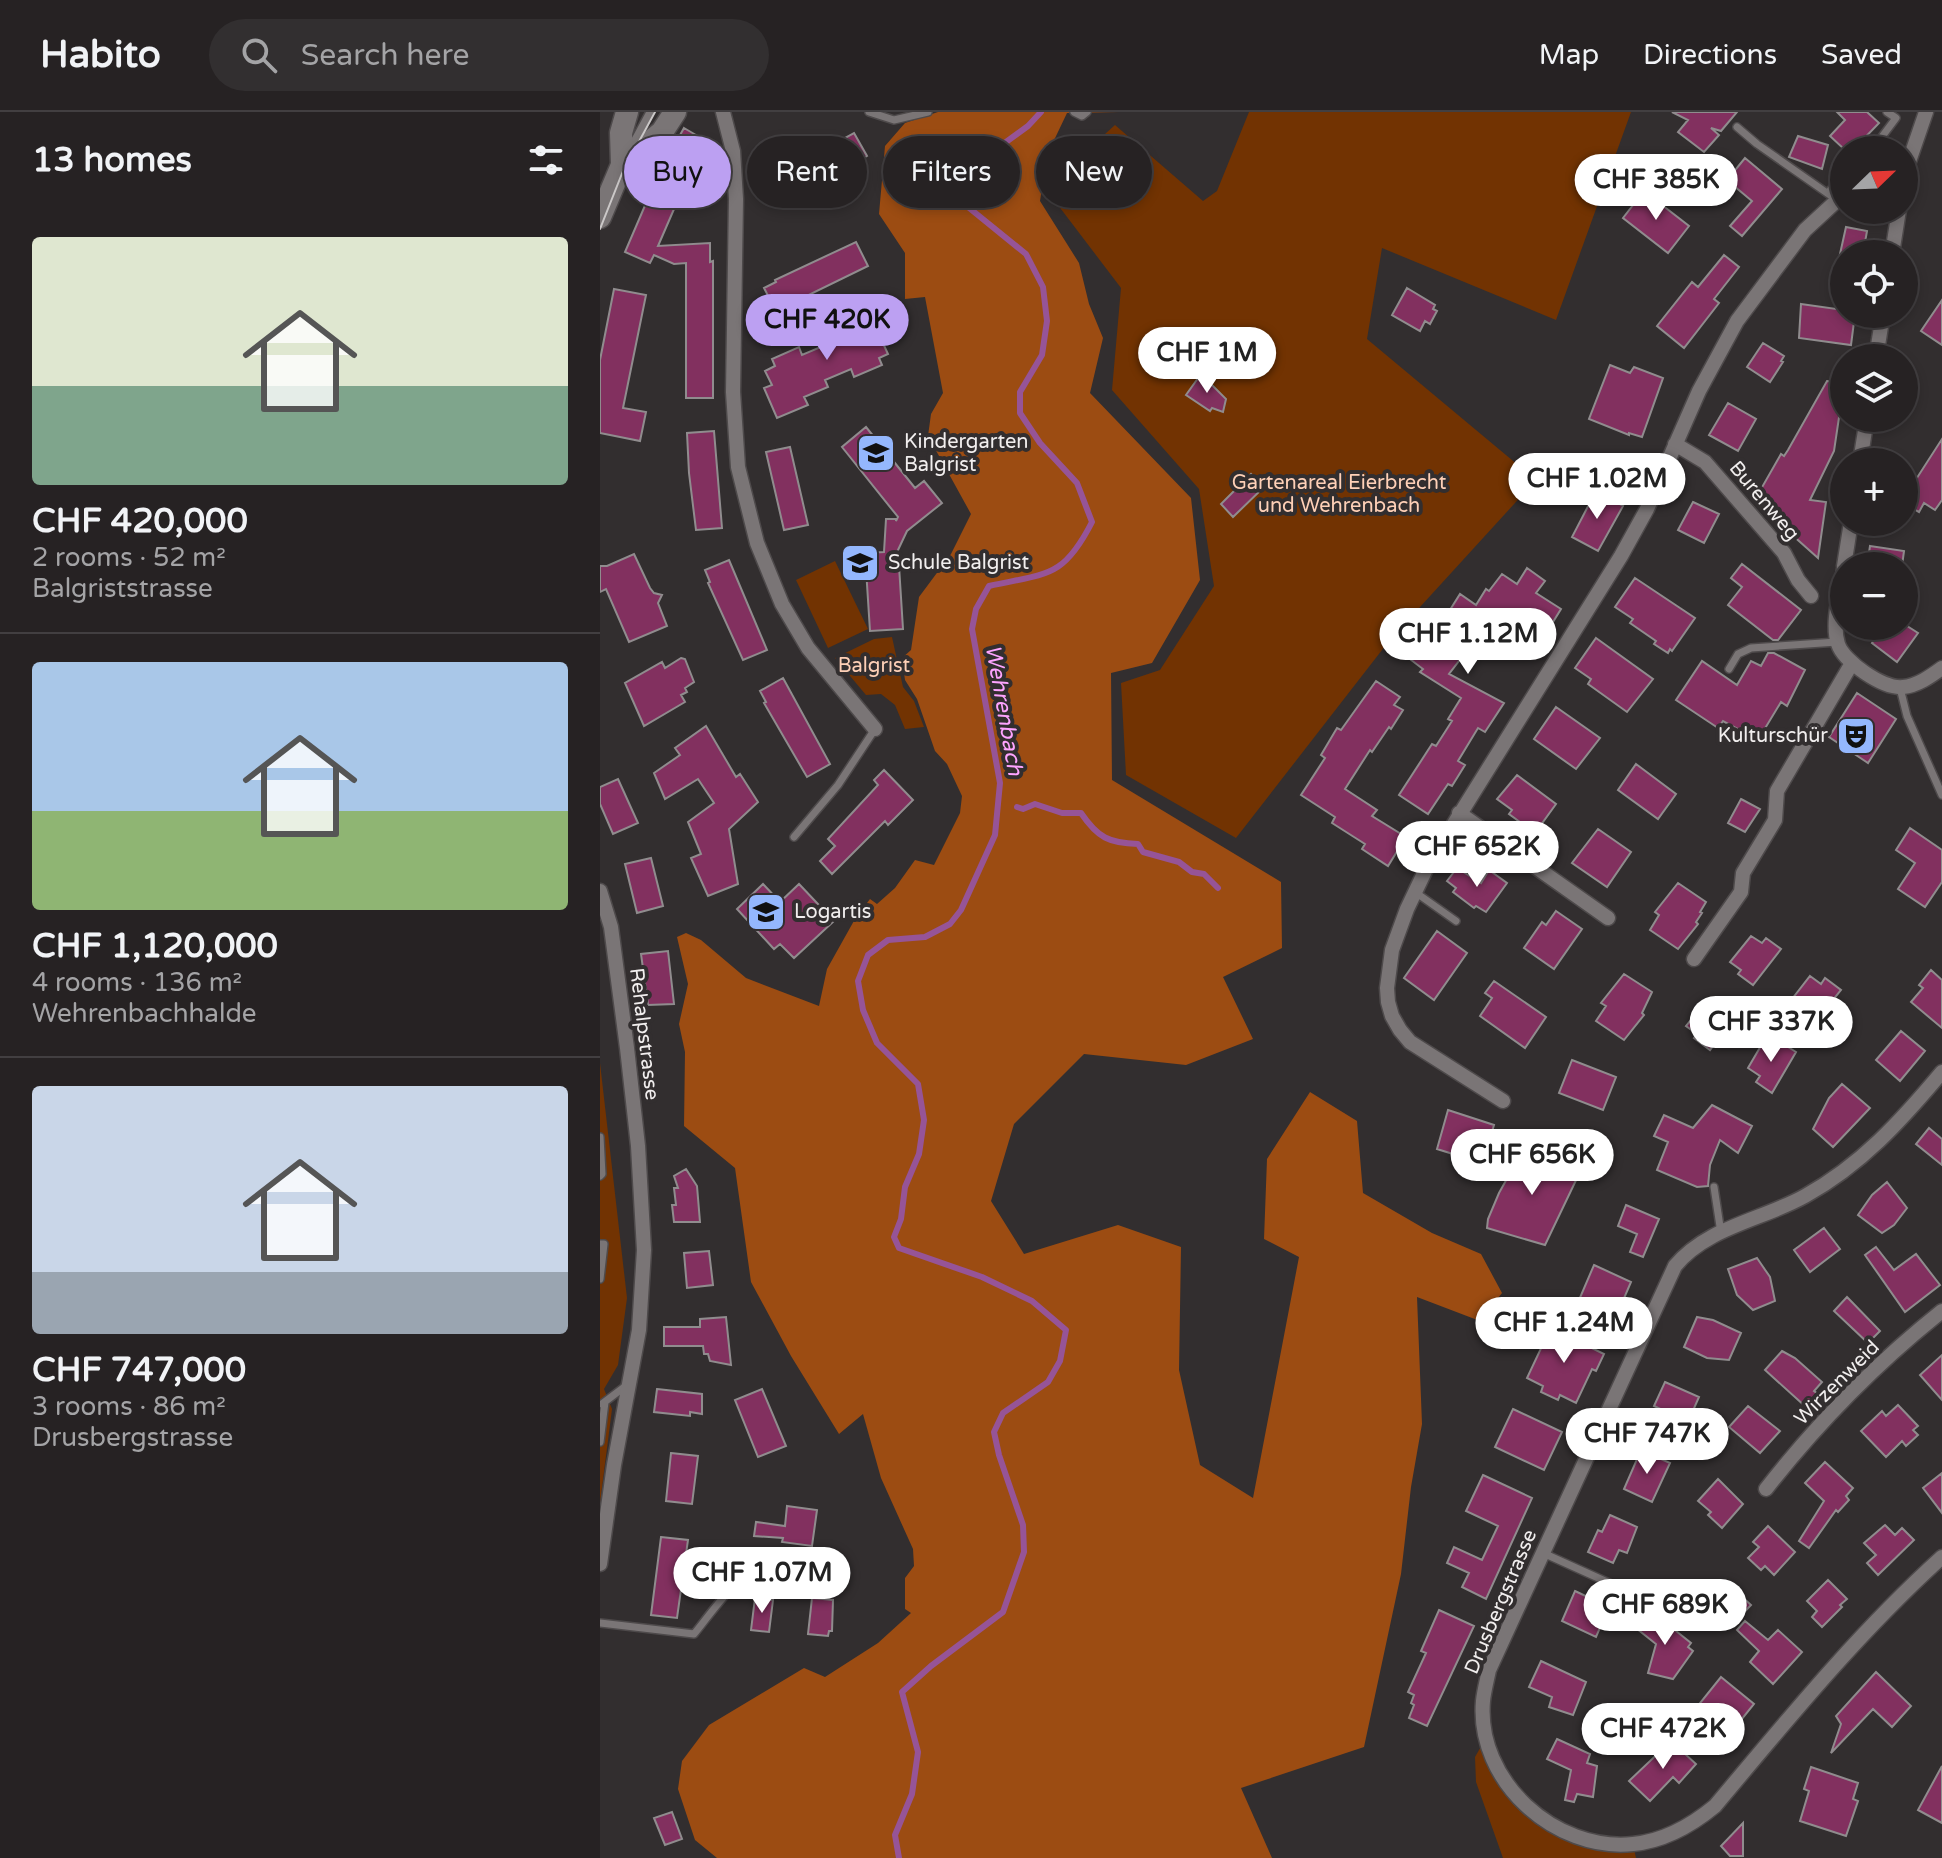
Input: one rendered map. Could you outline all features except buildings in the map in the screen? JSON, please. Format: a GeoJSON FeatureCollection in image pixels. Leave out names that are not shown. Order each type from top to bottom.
{"type":"FeatureCollection","features":[{"type":"Feature","properties":{"kind":"main road"},"geometry":{"type":"LineString","coordinates":[[622,165],[621,133],[627,112]]}},
{"type":"Feature","properties":{"kind":"main road"},"geometry":{"type":"LineString","coordinates":[[601,210],[622,165],[662,132],[675,112]]}},
{"type":"Feature","properties":{"kind":"street"},"geometry":{"type":"LineString","coordinates":[[723,112],[733,151],[736,199],[733,392],[738,467],[757,543],[782,604],[808,648],[875,729]]}},
{"type":"Feature","properties":{"kind":"street"},"geometry":{"type":"LineString","coordinates":[[1917,136],[1926,112]]}},
{"type":"Feature","properties":{"kind":"street"},"geometry":{"type":"LineString","coordinates":[[1503,1101],[1410,1042],[1392,1016],[1387,988],[1392,950],[1415,892],[1459,813],[1621,556],[1647,509],[1720,349],[1786,252],[1830,203]]}},
{"type":"Feature","properties":{"kind":"street","name":"Burenweg"},"geometry":{"type":"LineString","coordinates":[[1675,444],[1705,462],[1784,553],[1798,580],[1811,596]]}},
{"type":"Feature","properties":{"kind":"street"},"geometry":{"type":"LineString","coordinates":[[1837,642],[1842,654],[1852,663],[1877,680],[1900,688],[1942,668]]}},
{"type":"Feature","properties":{"kind":"street"},"geometry":{"type":"LineString","coordinates":[[1694,959],[1741,892],[1743,873],[1775,820],[1777,791],[1852,663]]}},
{"type":"Feature","properties":{"kind":"street"},"geometry":{"type":"LineString","coordinates":[[1459,813],[1608,918]]}},
{"type":"Feature","properties":{"kind":"street","name":"Rehalpstrasse"},"geometry":{"type":"LineString","coordinates":[[600,891],[611,927],[627,1048],[638,1146],[644,1250],[639,1330],[600,1564]]}},
{"type":"Feature","properties":{"kind":"street","name":"Drusbergstrasse"},"geometry":{"type":"LineString","coordinates":[[1942,1072],[1878,1145],[1830,1181],[1773,1212],[1707,1239],[1683,1256],[1667,1279],[1489,1670],[1483,1701],[1487,1736],[1494,1759],[1520,1801],[1560,1831],[1597,1843],[1633,1844],[1672,1834],[1698,1821],[1715,1806],[1841,1656],[1942,1557]]}},
{"type":"Feature","properties":{"kind":"street","name":"Wirzenweid"},"geometry":{"type":"LineString","coordinates":[[1766,1489],[1816,1430],[1884,1362],[1942,1311]]}},
{"type":"Feature","properties":{"kind":"lane"},"geometry":{"type":"LineString","coordinates":[[622,165],[650,112]]}},
{"type":"Feature","properties":{"kind":"lane"},"geometry":{"type":"LineString","coordinates":[[869,112],[894,120],[928,112]]}},
{"type":"Feature","properties":{"kind":"lane"},"geometry":{"type":"LineString","coordinates":[[1074,112],[1085,114]]}},
{"type":"Feature","properties":{"kind":"lane"},"geometry":{"type":"LineString","coordinates":[[1882,136],[1896,118],[1887,112]]}},
{"type":"Feature","properties":{"kind":"lane"},"geometry":{"type":"LineString","coordinates":[[1737,127],[1757,144],[1830,192]]}},
{"type":"Feature","properties":{"kind":"lane"},"geometry":{"type":"LineString","coordinates":[[1729,669],[1738,654],[1751,648],[1837,642]]}},
{"type":"Feature","properties":{"kind":"lane"},"geometry":{"type":"LineString","coordinates":[[1900,688],[1907,716],[1942,795]]}},
{"type":"Feature","properties":{"kind":"lane"},"geometry":{"type":"LineString","coordinates":[[794,837],[838,785],[875,729]]}},
{"type":"Feature","properties":{"kind":"lane"},"geometry":{"type":"LineString","coordinates":[[1415,892],[1456,921]]}},
{"type":"Feature","properties":{"kind":"lane"},"geometry":{"type":"LineString","coordinates":[[600,1137],[600,1176]]}},
{"type":"Feature","properties":{"kind":"lane"},"geometry":{"type":"LineString","coordinates":[[1714,1187],[1721,1233]]}},
{"type":"Feature","properties":{"kind":"lane"},"geometry":{"type":"LineString","coordinates":[[600,1244],[604,1244],[600,1279]]}},
{"type":"Feature","properties":{"kind":"lane"},"geometry":{"type":"LineString","coordinates":[[600,1442],[603,1404],[628,1385]]}},
{"type":"Feature","properties":{"kind":"lane"},"geometry":{"type":"LineString","coordinates":[[1543,1553],[1647,1600]]}},
{"type":"Feature","properties":{"kind":"lane"},"geometry":{"type":"LineString","coordinates":[[600,1623],[694,1634],[744,1576],[760,1567],[818,1571]]}},
{"type":"Feature","properties":{"kind":"green space","name":"Gartenareal Eierbrecht und Wehrenbach"},"geometry":{"type":"Polygon","coordinates":[[[1249,112],[1631,112],[1556,320],[1382,248],[1367,339],[1536,480],[1389,641],[1236,838],[1126,775],[1121,683],[1160,670],[1214,586],[1199,489],[1112,390],[1121,288],[1060,208],[1152,208],[1152,157],[1203,201],[1217,191],[1249,112]]]}},
{"type":"Feature","properties":{"kind":"green space","name":"Gartenareal Eierbrecht und Wehrenbach"},"geometry":{"type":"Polygon","coordinates":[[[1115,125],[1128,136],[1103,136],[1115,125]]]}},
{"type":"Feature","properties":{"kind":"green space"},"geometry":{"type":"Polygon","coordinates":[[[835,561],[868,629],[828,648],[796,580],[835,561]]]}},
{"type":"Feature","properties":{"kind":"green space","name":"Balgrist"},"geometry":{"type":"Polygon","coordinates":[[[892,637],[903,687],[914,701],[924,727],[905,729],[895,705],[881,694],[866,695],[835,658],[874,639],[892,637]]]}},
{"type":"Feature","properties":{"kind":"green space"},"geometry":{"type":"Polygon","coordinates":[[[600,1063],[627,1298],[618,1365],[604,1389],[612,1409],[600,1503],[600,1063]]]}},
{"type":"Feature","properties":{"kind":"green space"},"geometry":{"type":"Polygon","coordinates":[[[1487,1736],[1503,1776],[1560,1831],[1633,1844],[1636,1858],[1503,1858],[1476,1782],[1475,1757],[1487,1736]]]}},
{"type":"Feature","properties":{"kind":"shaded area"},"geometry":{"type":"Polygon","coordinates":[[[938,112],[1119,112],[1067,113],[1056,136],[1036,136],[1036,208],[1044,208],[1079,263],[1089,304],[1103,338],[1090,393],[1191,498],[1200,580],[1152,663],[1111,673],[1112,780],[1281,882],[1282,948],[1223,977],[1253,1039],[1186,1065],[1084,1054],[1014,1124],[991,1201],[1024,1254],[1118,1225],[1181,1247],[1179,1370],[1200,1465],[1253,1498],[1299,1257],[1264,1239],[1267,1159],[1310,1092],[1357,1121],[1363,1193],[1432,1233],[1481,1254],[1502,1293],[1480,1321],[1417,1297],[1422,1424],[1401,1574],[1364,1747],[1241,1788],[1272,1858],[717,1858],[695,1840],[678,1789],[682,1761],[709,1725],[804,1668],[825,1677],[878,1643],[911,1613],[905,1609],[905,1578],[914,1566],[913,1549],[881,1478],[863,1414],[839,1434],[791,1356],[751,1282],[735,1168],[684,1126],[685,1052],[679,1024],[688,984],[677,937],[686,933],[701,940],[746,978],[819,1006],[827,969],[855,919],[870,899],[877,904],[895,888],[915,860],[934,865],[960,813],[962,796],[947,764],[935,751],[917,699],[905,680],[902,658],[911,650],[919,597],[951,554],[971,514],[928,436],[931,414],[943,393],[925,297],[905,299],[905,253],[879,214],[883,169],[883,208],[1020,208],[1020,136],[894,136],[905,123],[938,112]]]}},
{"type":"Feature","properties":{"kind":"waterway","name":"Wehrenbach"},"geometry":{"type":"LineString","coordinates":[[899,1858],[895,1835],[912,1794],[918,1752],[902,1692],[1003,1612],[1024,1552],[1023,1525],[994,1432],[1003,1413],[1048,1382],[1060,1361],[1066,1330],[1032,1301],[982,1277],[899,1248],[894,1237],[901,1219],[905,1187],[919,1154],[924,1120],[918,1084],[877,1043],[863,1010],[858,981],[868,955],[888,940],[925,937],[950,924],[961,910],[995,835],[1000,783],[972,629],[976,609],[989,586],[1039,575],[1062,564],[1082,541],[1092,522],[1077,483],[1040,443],[1020,413],[1020,392],[1042,355],[1047,321],[1043,287],[1026,254],[968,207],[961,183],[991,153],[1028,126],[1041,112]]}},
{"type":"Feature","properties":{"kind":"waterway"},"geometry":{"type":"LineString","coordinates":[[1017,807],[1023,809],[1035,804],[1062,813],[1081,813],[1105,838],[1138,844],[1143,852],[1179,862],[1192,872],[1204,874],[1218,888]]}},
{"type":"Feature","properties":{"kind":"tram line"},"geometry":{"type":"LineString","coordinates":[[600,229],[623,171],[655,112]]}},
{"type":"Feature","properties":{"kind":"place","name":"Kindergarten Balgrist"},"geometry":{"type":"Point","coordinates":[876,453]}},
{"type":"Feature","properties":{"kind":"place","name":"Schule Balgrist"},"geometry":{"type":"Point","coordinates":[860,563]}},
{"type":"Feature","properties":{"kind":"place","name":"Kulturschür"},"geometry":{"type":"Point","coordinates":[1856,736]}},
{"type":"Feature","properties":{"kind":"place","name":"Logartis"},"geometry":{"type":"Point","coordinates":[766,912]}}]}
